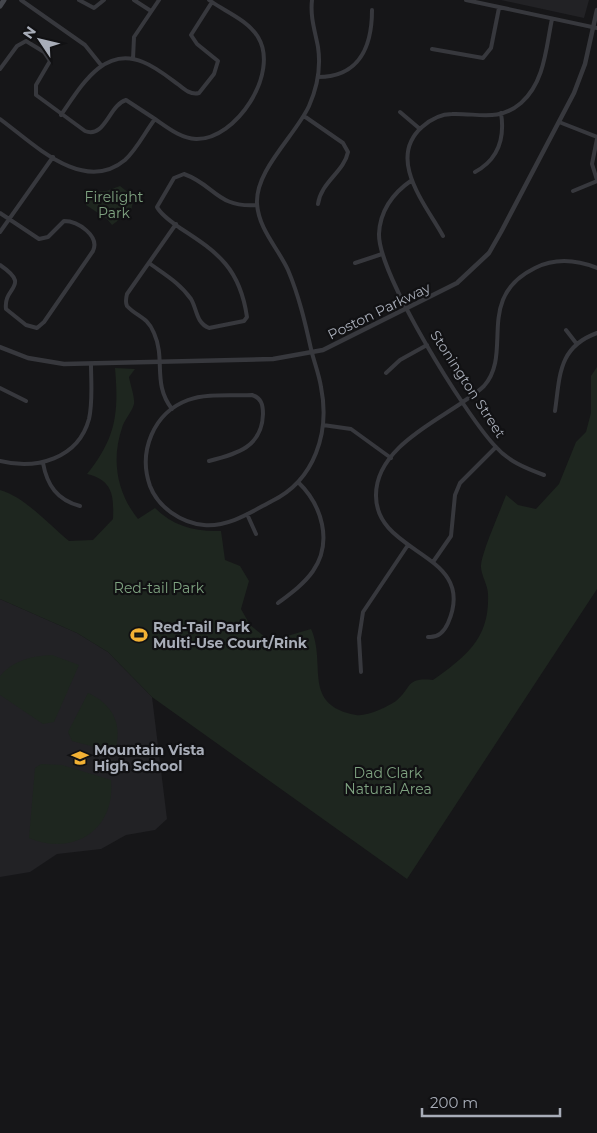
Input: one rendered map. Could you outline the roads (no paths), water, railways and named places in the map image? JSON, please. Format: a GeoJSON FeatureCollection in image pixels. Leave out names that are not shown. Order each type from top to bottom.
{"type":"FeatureCollection","features":[{"type":"Feature","properties":{"kind":"main road"},"geometry":{"type":"LineString","coordinates":[[0,6],[4,0]]}},
{"type":"Feature","properties":{"kind":"street"},"geometry":{"type":"LineString","coordinates":[[21,0],[85,45],[101,65]]}},
{"type":"Feature","properties":{"kind":"street"},"geometry":{"type":"LineString","coordinates":[[79,0],[94,8],[104,0]]}},
{"type":"Feature","properties":{"kind":"street"},"geometry":{"type":"LineString","coordinates":[[134,0],[151,11]]}},
{"type":"Feature","properties":{"kind":"street"},"geometry":{"type":"LineString","coordinates":[[132,59],[134,37],[159,0]]}},
{"type":"Feature","properties":{"kind":"street"},"geometry":{"type":"LineString","coordinates":[[209,461],[236,454],[254,442],[262,428],[263,407],[261,401],[252,395],[202,397],[188,400],[172,409],[156,426],[146,451],[146,472],[156,496],[175,515],[198,524],[227,523],[279,498],[298,482],[316,455],[323,424],[322,389],[298,296],[279,252],[262,224],[258,205],[262,179],[304,116],[318,77],[318,48],[311,16],[312,0]]}},
{"type":"Feature","properties":{"kind":"street"},"geometry":{"type":"LineString","coordinates":[[466,0],[595,28]]}},
{"type":"Feature","properties":{"kind":"street"},"geometry":{"type":"LineString","coordinates":[[0,69],[16,46],[23,41],[30,42],[44,52],[49,63],[36,86],[36,95],[62,115],[92,133],[100,129],[120,103],[126,100],[188,138],[211,137],[228,128],[261,82],[266,64],[265,54],[258,36],[246,25],[210,1],[191,35],[196,44],[218,62],[214,74],[199,93],[194,94],[188,91],[151,66],[132,59],[115,60],[101,65],[89,76],[62,115]]}},
{"type":"Feature","properties":{"kind":"street"},"geometry":{"type":"LineString","coordinates":[[432,49],[483,58],[491,48],[499,8]]}},
{"type":"Feature","properties":{"kind":"street"},"geometry":{"type":"LineString","coordinates":[[318,77],[341,73],[363,55],[370,37],[372,10]]}},
{"type":"Feature","properties":{"kind":"street","name":"Poston Parkway"},"geometry":{"type":"LineString","coordinates":[[0,347],[28,358],[49,362],[91,364],[273,358],[312,353],[337,345],[457,283],[489,253],[559,122],[581,76],[595,28],[597,10]]}},
{"type":"Feature","properties":{"kind":"street"},"geometry":{"type":"LineString","coordinates":[[444,236],[412,180],[408,168],[411,141],[420,129],[434,118],[446,114],[479,117],[501,113],[521,103],[536,83],[552,18]]}},
{"type":"Feature","properties":{"kind":"street"},"geometry":{"type":"LineString","coordinates":[[400,112],[420,129]]}},
{"type":"Feature","properties":{"kind":"street"},"geometry":{"type":"LineString","coordinates":[[476,172],[490,162],[500,147],[503,131],[501,113]]}},
{"type":"Feature","properties":{"kind":"street"},"geometry":{"type":"LineString","coordinates":[[304,116],[343,143],[348,152],[324,187],[318,204]]}},
{"type":"Feature","properties":{"kind":"street"},"geometry":{"type":"LineString","coordinates":[[0,119],[66,166],[81,171],[93,172],[110,169],[129,155],[155,119]]}},
{"type":"Feature","properties":{"kind":"street"},"geometry":{"type":"LineString","coordinates":[[559,122],[597,138],[592,164],[597,181],[574,192]]}},
{"type":"Feature","properties":{"kind":"street"},"geometry":{"type":"LineString","coordinates":[[0,232],[53,156]]}},
{"type":"Feature","properties":{"kind":"street"},"geometry":{"type":"LineString","coordinates":[[149,263],[180,286],[193,303],[200,322],[204,326],[209,328],[244,321],[247,318],[240,286],[229,266],[212,249],[176,224],[157,207],[164,193],[179,174],[189,175],[224,200],[240,205],[258,205]]}},
{"type":"Feature","properties":{"kind":"street"},"geometry":{"type":"LineString","coordinates":[[355,263],[382,254],[379,232],[385,209],[394,195],[412,180]]}},
{"type":"Feature","properties":{"kind":"street"},"geometry":{"type":"LineString","coordinates":[[0,213],[39,239],[48,237],[61,222],[70,221],[93,236],[95,248],[44,322],[37,328],[26,325],[6,309],[6,302],[15,286],[16,279],[11,273],[0,266]]}},
{"type":"Feature","properties":{"kind":"street"},"geometry":{"type":"LineString","coordinates":[[172,409],[165,400],[160,386],[159,361],[154,332],[145,318],[127,305],[125,300],[127,294],[176,224]]}},
{"type":"Feature","properties":{"kind":"street","name":"Stonington Street"},"geometry":{"type":"LineString","coordinates":[[382,254],[427,346],[496,447],[515,463],[544,475]]}},
{"type":"Feature","properties":{"kind":"street"},"geometry":{"type":"LineString","coordinates":[[428,637],[436,636],[442,632],[454,606],[449,579],[433,562],[389,529],[377,506],[377,483],[391,458],[410,438],[483,387],[491,374],[496,360],[499,311],[506,295],[520,277],[540,265],[554,262],[569,261],[597,268]]}},
{"type":"Feature","properties":{"kind":"street"},"geometry":{"type":"LineString","coordinates":[[566,330],[576,343]]}},
{"type":"Feature","properties":{"kind":"street"},"geometry":{"type":"LineString","coordinates":[[554,411],[562,364],[576,343],[597,333]]}},
{"type":"Feature","properties":{"kind":"street"},"geometry":{"type":"LineString","coordinates":[[386,372],[400,360],[427,346]]}},
{"type":"Feature","properties":{"kind":"street"},"geometry":{"type":"LineString","coordinates":[[0,461],[24,465],[43,463],[68,450],[86,425],[90,413],[91,364]]}},
{"type":"Feature","properties":{"kind":"street"},"geometry":{"type":"LineString","coordinates":[[0,388],[26,400]]}},
{"type":"Feature","properties":{"kind":"street"},"geometry":{"type":"LineString","coordinates":[[323,424],[351,429],[391,458]]}},
{"type":"Feature","properties":{"kind":"street"},"geometry":{"type":"LineString","coordinates":[[433,562],[451,536],[455,495],[460,482],[496,447]]}},
{"type":"Feature","properties":{"kind":"street"},"geometry":{"type":"LineString","coordinates":[[43,463],[46,478],[54,492],[61,498],[80,506]]}},
{"type":"Feature","properties":{"kind":"street"},"geometry":{"type":"LineString","coordinates":[[278,603],[312,571],[322,548],[323,529],[320,515],[314,500],[298,482]]}},
{"type":"Feature","properties":{"kind":"street"},"geometry":{"type":"LineString","coordinates":[[247,514],[256,534]]}},
{"type":"Feature","properties":{"kind":"street"},"geometry":{"type":"LineString","coordinates":[[361,672],[358,638],[363,612],[408,545]]}},
{"type":"Feature","properties":{"kind":"place","name":"Red-Tail Park Multi-Use Court/Rink"},"geometry":{"type":"Point","coordinates":[139,635]}},
{"type":"Feature","properties":{"kind":"place","name":"Mountain Vista High School"},"geometry":{"type":"Point","coordinates":[80,758]}},
{"type":"Feature","properties":{"kind":"park label","name":"Firelight Park"},"geometry":{"type":"Point","coordinates":[114,206]}},
{"type":"Feature","properties":{"kind":"park label","name":"Red-tail Park"},"geometry":{"type":"Point","coordinates":[159,588]}},
{"type":"Feature","properties":{"kind":"park label","name":"Dad Clark Natural Area"},"geometry":{"type":"Point","coordinates":[388,782]}}]}
